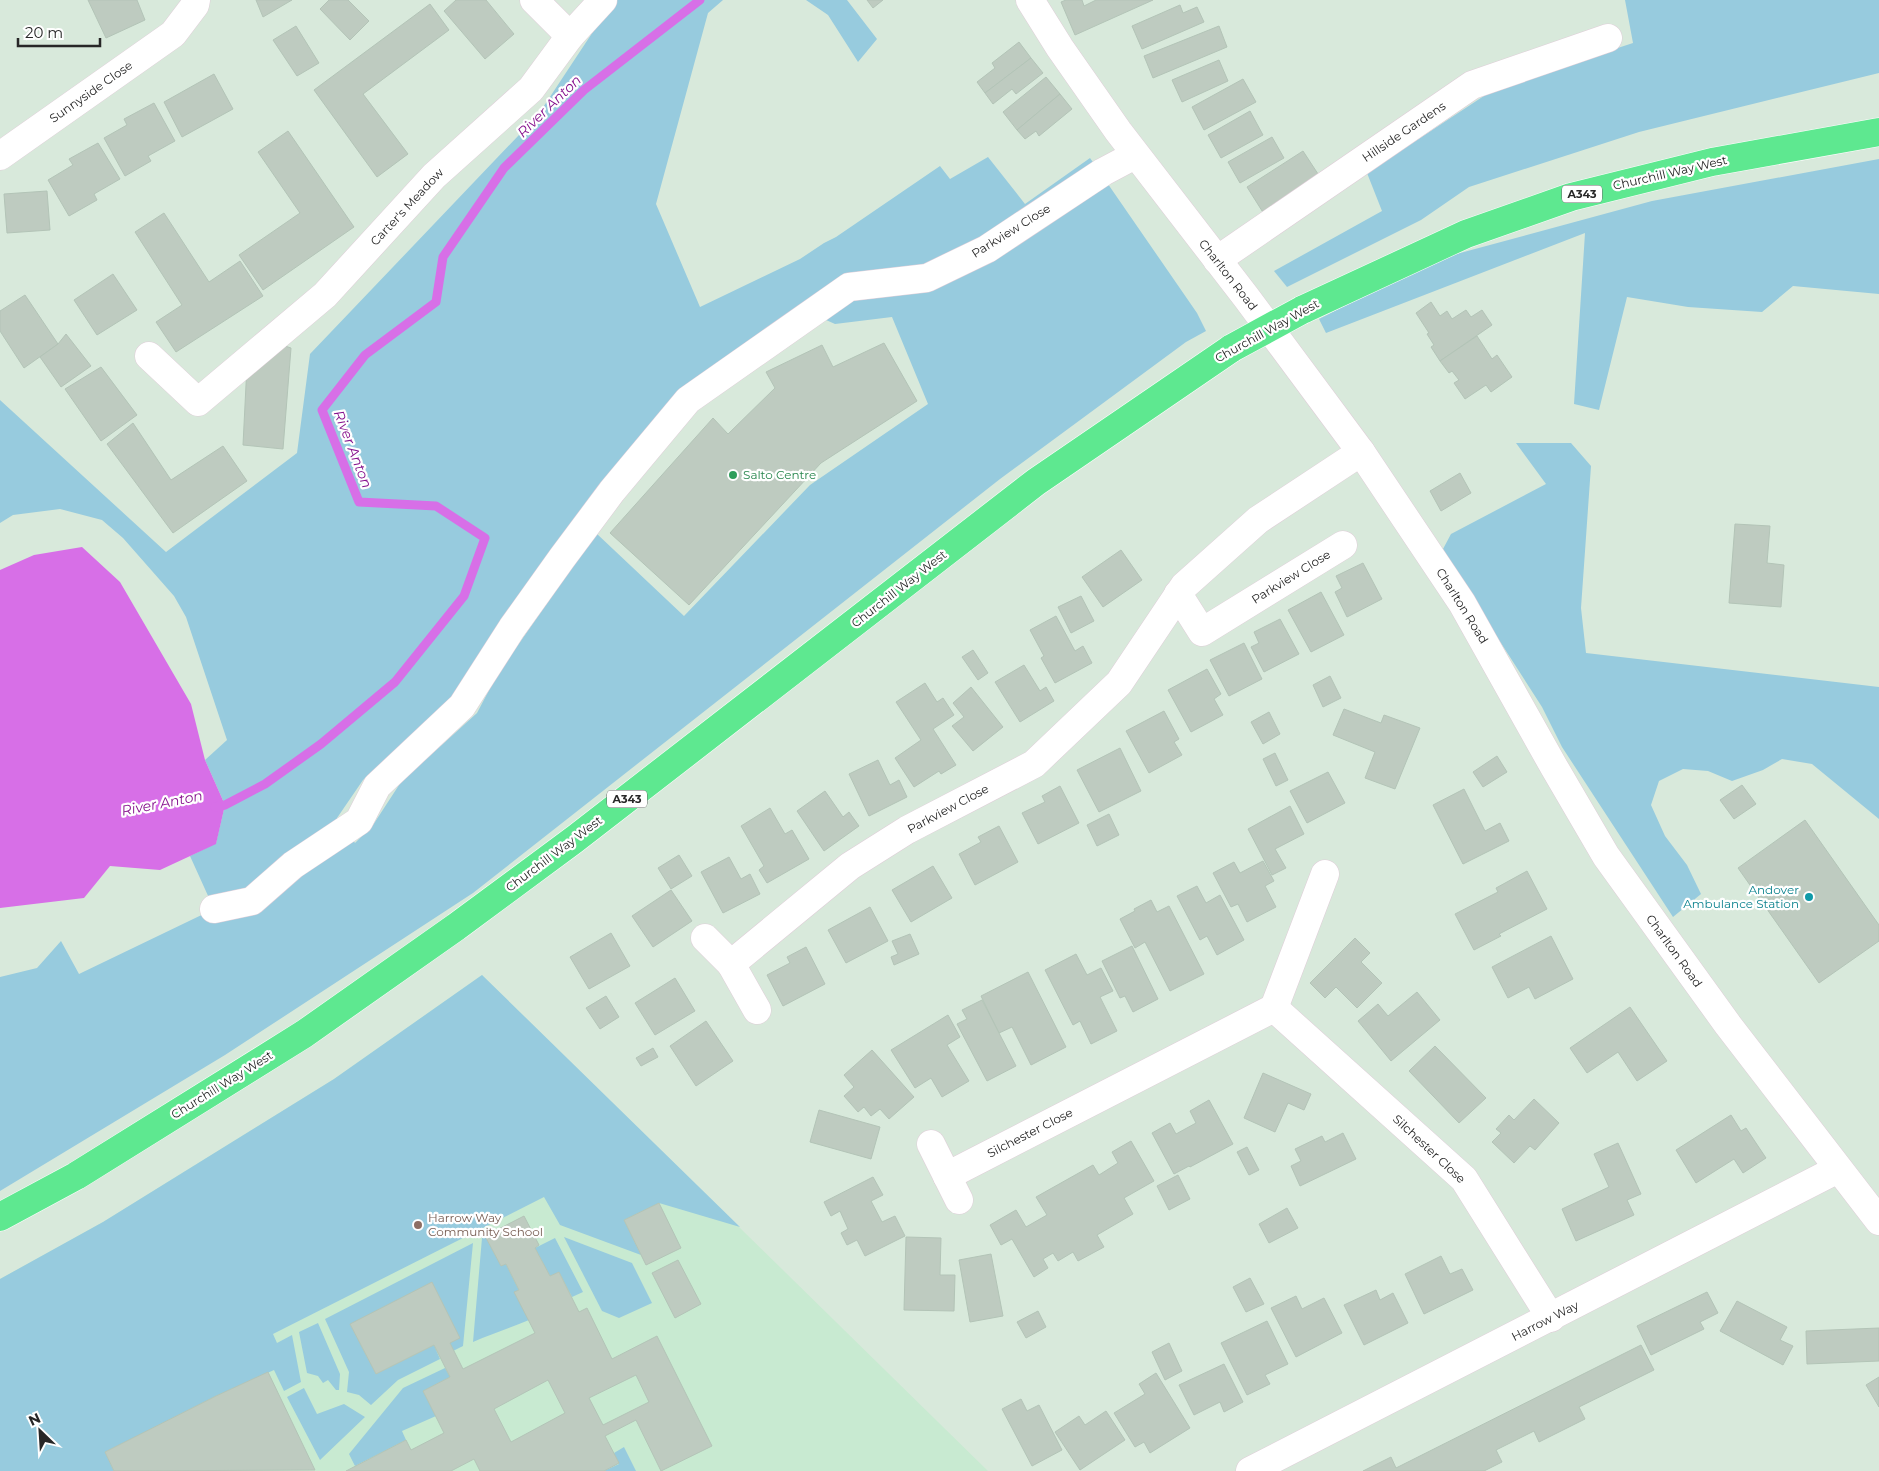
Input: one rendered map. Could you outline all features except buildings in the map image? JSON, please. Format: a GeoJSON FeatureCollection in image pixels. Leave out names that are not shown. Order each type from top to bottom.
{"type":"FeatureCollection","features":[{"type":"Feature","properties":{"kind":"main road","name":"Churchill Way West"},"geometry":{"type":"LineString","coordinates":[[0,1217],[76,1176],[304,1034],[456,927],[575,839],[1036,482],[1232,348],[1302,310],[1466,234],[1570,197],[1712,162],[1879,132]]}},
{"type":"Feature","properties":{"kind":"street","name":"Sunnyside Close"},"geometry":{"type":"LineString","coordinates":[[0,156],[173,34],[195,5],[196,0]]}},
{"type":"Feature","properties":{"kind":"street"},"geometry":{"type":"LineString","coordinates":[[534,0],[570,36]]}},
{"type":"Feature","properties":{"kind":"street","name":"Carter's Meadow"},"geometry":{"type":"LineString","coordinates":[[149,356],[198,402],[326,295],[434,176],[531,90],[570,36],[603,0]]}},
{"type":"Feature","properties":{"kind":"street","name":"Charlton Road"},"geometry":{"type":"LineString","coordinates":[[1030,0],[1101,108],[1135,155],[1269,328],[1361,452],[1462,603],[1606,856],[1728,1025],[1879,1221]]}},
{"type":"Feature","properties":{"kind":"street","name":"Hillside Gardens"},"geometry":{"type":"LineString","coordinates":[[1217,260],[1472,85],[1608,38]]}},
{"type":"Feature","properties":{"kind":"street","name":"Parkview Close"},"geometry":{"type":"LineString","coordinates":[[214,909],[252,901],[293,865],[359,821],[377,786],[462,706],[512,628],[595,513],[688,400],[849,287],[927,278],[986,249],[1103,172],[1135,155]]}},
{"type":"Feature","properties":{"kind":"street","name":"Parkview Close"},"geometry":{"type":"LineString","coordinates":[[731,964],[850,866],[907,830],[1034,764],[1119,683],[1184,586],[1258,520],[1361,452]]}},
{"type":"Feature","properties":{"kind":"street","name":"Parkview Close"},"geometry":{"type":"LineString","coordinates":[[1178,594],[1202,632],[1343,545]]}},
{"type":"Feature","properties":{"kind":"street"},"geometry":{"type":"LineString","coordinates":[[1274,1008],[1325,874]]}},
{"type":"Feature","properties":{"kind":"street"},"geometry":{"type":"LineString","coordinates":[[705,938],[731,964],[757,1010]]}},
{"type":"Feature","properties":{"kind":"street","name":"Silchester Close"},"geometry":{"type":"LineString","coordinates":[[947,1176],[1274,1008],[1464,1178],[1551,1318]]}},
{"type":"Feature","properties":{"kind":"street"},"geometry":{"type":"LineString","coordinates":[[931,1144],[958,1200]]}},
{"type":"Feature","properties":{"kind":"street","name":"Harrow Way"},"geometry":{"type":"LineString","coordinates":[[1250,1471],[1838,1169]]}},
{"type":"Feature","properties":{"kind":"shaded area"},"geometry":{"type":"Polygon","coordinates":[[[614,0],[723,0],[708,13],[656,204],[700,307],[800,259],[836,237],[940,166],[950,179],[988,157],[1025,204],[1090,158],[1197,313],[1206,331],[1186,342],[1000,479],[473,893],[225,1055],[0,1191],[0,977],[37,968],[61,941],[79,974],[214,909],[190,856],[216,843],[225,805],[205,760],[227,740],[186,617],[174,596],[123,538],[102,520],[60,509],[13,515],[0,523],[0,400],[166,552],[297,453],[310,354],[538,115],[614,0]],[[797,307],[676,397],[453,697],[363,780],[337,818],[355,843],[373,825],[401,782],[477,713],[497,675],[596,533],[684,616],[810,485],[928,404],[892,317],[835,324],[797,307]]]}},
{"type":"Feature","properties":{"kind":"shaded area"},"geometry":{"type":"Polygon","coordinates":[[[806,0],[847,0],[877,39],[858,62],[828,15],[806,0]]]}},
{"type":"Feature","properties":{"kind":"shaded area"},"geometry":{"type":"Polygon","coordinates":[[[1625,0],[1879,0],[1879,73],[1639,132],[1469,187],[1421,220],[1287,287],[1274,271],[1382,211],[1367,173],[1496,88],[1633,43],[1625,0]]]}},
{"type":"Feature","properties":{"kind":"shaded area"},"geometry":{"type":"Polygon","coordinates":[[[1879,159],[1879,294],[1793,286],[1762,312],[1688,307],[1627,297],[1599,410],[1574,404],[1585,233],[1326,333],[1319,319],[1438,259],[1652,201],[1879,159]]]}},
{"type":"Feature","properties":{"kind":"shaded area"},"geometry":{"type":"Polygon","coordinates":[[[1516,443],[1571,443],[1591,466],[1581,608],[1586,653],[1879,687],[1879,819],[1812,764],[1782,759],[1763,770],[1732,781],[1708,771],[1683,769],[1659,781],[1651,805],[1665,836],[1687,865],[1701,894],[1673,917],[1562,747],[1542,707],[1463,584],[1443,549],[1451,534],[1546,484],[1516,443]]]}},
{"type":"Feature","properties":{"kind":"shaded area","name":"Harrow Way Community School"},"geometry":{"type":"Polygon","coordinates":[[[482,975],[988,1471],[0,1471],[0,1279],[103,1222],[334,1079],[482,975]]]}},
{"type":"Feature","properties":{"kind":"shaded area"},"geometry":{"type":"Polygon","coordinates":[[[482,975],[740,1227],[659,1203],[624,1220],[641,1255],[560,1225],[544,1197],[273,1334],[277,1343],[292,1335],[301,1382],[284,1391],[274,1370],[216,1396],[105,1452],[114,1471],[0,1471],[0,1279],[103,1222],[334,1079],[482,975]]]}},
{"type":"Feature","properties":{"kind":"shaded area"},"geometry":{"type":"Polygon","coordinates":[[[485,1236],[501,1266],[506,1264],[519,1290],[515,1292],[529,1320],[473,1342],[482,1238],[485,1236]]]}},
{"type":"Feature","properties":{"kind":"shaded area"},"geometry":{"type":"Polygon","coordinates":[[[564,1237],[632,1263],[652,1303],[619,1318],[602,1311],[564,1237]]]}},
{"type":"Feature","properties":{"kind":"shaded area"},"geometry":{"type":"Polygon","coordinates":[[[555,1238],[583,1292],[572,1297],[559,1272],[550,1276],[535,1248],[555,1238]]]}},
{"type":"Feature","properties":{"kind":"shaded area"},"geometry":{"type":"Polygon","coordinates":[[[473,1243],[463,1346],[453,1351],[450,1343],[350,1324],[376,1374],[434,1345],[440,1359],[398,1380],[371,1405],[359,1395],[347,1392],[349,1372],[325,1319],[473,1243]]]}},
{"type":"Feature","properties":{"kind":"shaded area"},"geometry":{"type":"Polygon","coordinates":[[[318,1323],[340,1374],[339,1390],[336,1390],[328,1380],[323,1383],[318,1376],[307,1373],[299,1332],[318,1323]]]}},
{"type":"Feature","properties":{"kind":"shaded area"},"geometry":{"type":"Polygon","coordinates":[[[445,1368],[450,1377],[423,1391],[436,1416],[402,1431],[406,1440],[355,1466],[349,1454],[403,1388],[445,1368]]]}},
{"type":"Feature","properties":{"kind":"shaded area"},"geometry":{"type":"Polygon","coordinates":[[[304,1388],[317,1414],[344,1404],[365,1417],[320,1460],[287,1397],[304,1388]]]}},
{"type":"Feature","properties":{"kind":"shaded area"},"geometry":{"type":"Polygon","coordinates":[[[624,1447],[636,1471],[604,1471],[619,1464],[614,1453],[624,1447]]]}},
{"type":"Feature","properties":{"kind":"water"},"geometry":{"type":"Polygon","coordinates":[[[82,547],[120,582],[191,704],[205,760],[225,805],[216,844],[160,870],[110,866],[84,898],[0,908],[0,570],[34,555],[82,547]]]}},
{"type":"Feature","properties":{"kind":"waterway","name":"River Anton"},"geometry":{"type":"LineString","coordinates":[[215,807],[225,805],[265,784],[321,744],[395,682],[464,596],[485,538],[436,506],[359,502],[322,410],[365,355],[436,302],[443,257],[504,168],[584,90],[700,0]]}},
{"type":"Feature","properties":{"kind":"place","name":"Salto Centre"},"geometry":{"type":"Point","coordinates":[733,475]}},
{"type":"Feature","properties":{"kind":"place","name":"Andover Ambulance Station"},"geometry":{"type":"Point","coordinates":[1809,897]}},
{"type":"Feature","properties":{"kind":"place","name":"Harrow Way Community School"},"geometry":{"type":"Point","coordinates":[418,1225]}}]}
